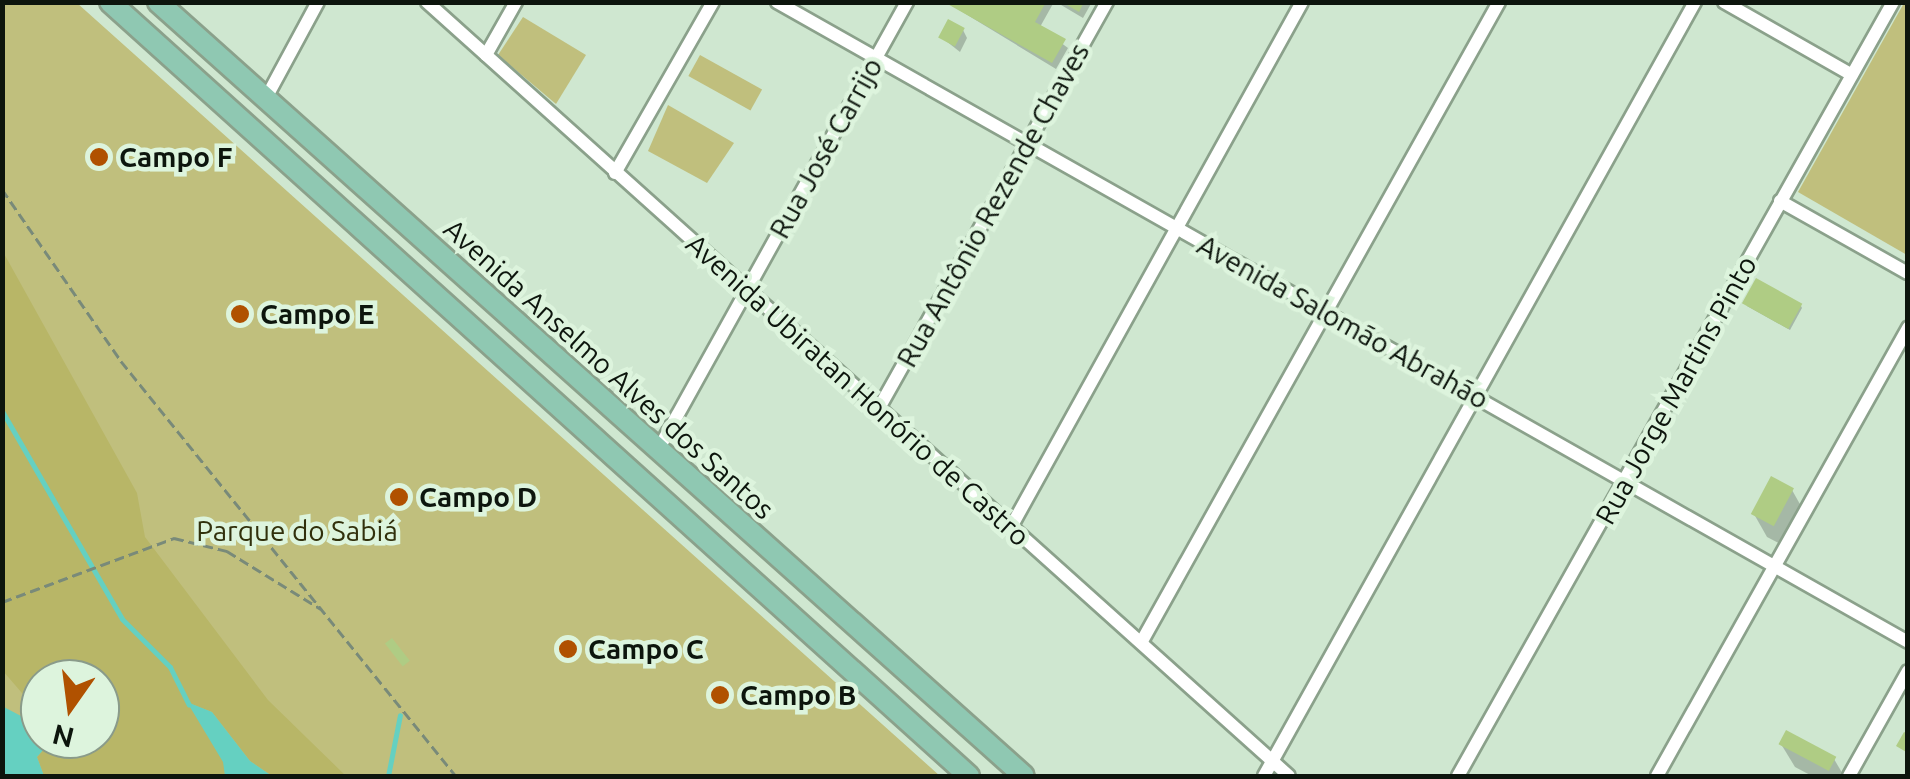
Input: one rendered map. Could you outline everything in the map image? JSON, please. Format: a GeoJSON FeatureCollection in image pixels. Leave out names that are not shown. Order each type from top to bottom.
{"type":"FeatureCollection","features":[{"type":"Feature","properties":{"kind":"main road"},"geometry":{"type":"LineString","coordinates":[[110,2],[969,776]]}},
{"type":"Feature","properties":{"kind":"main road","name":"Avenida Anselmo Alves dos Santos"},"geometry":{"type":"LineString","coordinates":[[158,2],[1024,776]]}},
{"type":"Feature","properties":{"kind":"main road"},"geometry":{"type":"LineString","coordinates":[[420,282],[434,280],[448,263]]}},
{"type":"Feature","properties":{"kind":"main road"},"geometry":{"type":"LineString","coordinates":[[460,320],[485,296]]}},
{"type":"Feature","properties":{"kind":"street"},"geometry":{"type":"LineString","coordinates":[[266,98],[318,2]]}},
{"type":"Feature","properties":{"kind":"street","name":"Avenida Ubiratan Honório de Castro"},"geometry":{"type":"LineString","coordinates":[[427,2],[1289,776]]}},
{"type":"Feature","properties":{"kind":"street"},"geometry":{"type":"LineString","coordinates":[[486,55],[516,2]]}},
{"type":"Feature","properties":{"kind":"street"},"geometry":{"type":"LineString","coordinates":[[615,173],[713,2]]}},
{"type":"Feature","properties":{"kind":"street","name":"Avenida Salomão Abrahão"},"geometry":{"type":"LineString","coordinates":[[778,2],[1325,313],[1628,479],[1908,642]]}},
{"type":"Feature","properties":{"kind":"street","name":"Rua José Carrijo"},"geometry":{"type":"LineString","coordinates":[[658,450],[907,2]]}},
{"type":"Feature","properties":{"kind":"street","name":"Rua Antônio Rezende Chaves"},"geometry":{"type":"LineString","coordinates":[[879,408],[1107,2]]}},
{"type":"Feature","properties":{"kind":"street"},"geometry":{"type":"LineString","coordinates":[[1012,527],[1302,2]]}},
{"type":"Feature","properties":{"kind":"street"},"geometry":{"type":"LineString","coordinates":[[1142,640],[1499,2]]}},
{"type":"Feature","properties":{"kind":"street"},"geometry":{"type":"LineString","coordinates":[[1264,776],[1695,2]]}},
{"type":"Feature","properties":{"kind":"street"},"geometry":{"type":"LineString","coordinates":[[1724,2],[1852,74]]}},
{"type":"Feature","properties":{"kind":"street","name":"Rua Jorge Martins Pinto"},"geometry":{"type":"LineString","coordinates":[[1458,776],[1893,2]]}},
{"type":"Feature","properties":{"kind":"street"},"geometry":{"type":"LineString","coordinates":[[1780,200],[1908,272]]}},
{"type":"Feature","properties":{"kind":"street"},"geometry":{"type":"LineString","coordinates":[[1658,776],[1908,328]]}},
{"type":"Feature","properties":{"kind":"street"},"geometry":{"type":"LineString","coordinates":[[1849,776],[1908,671]]}},
{"type":"Feature","properties":{"kind":"path"},"geometry":{"type":"LineString","coordinates":[[2,188],[122,361],[456,776]]}},
{"type":"Feature","properties":{"kind":"path"},"geometry":{"type":"LineString","coordinates":[[2,602],[174,538],[227,551],[322,610]]}},
{"type":"Feature","properties":{"kind":"green space","name":"Parque do Sabiá"},"geometry":{"type":"Polygon","coordinates":[[[2,3],[77,3],[940,776],[3,776],[2,3]]]}},
{"type":"Feature","properties":{"kind":"green space"},"geometry":{"type":"Polygon","coordinates":[[[1904,3],[1908,3],[1907,255],[1798,192],[1904,3]]]}},
{"type":"Feature","properties":{"kind":"green space"},"geometry":{"type":"Polygon","coordinates":[[[523,17],[586,55],[556,104],[498,55],[523,17]]]}},
{"type":"Feature","properties":{"kind":"green space"},"geometry":{"type":"Polygon","coordinates":[[[700,55],[762,89],[750,110],[688,76],[700,55]]]}},
{"type":"Feature","properties":{"kind":"green space"},"geometry":{"type":"Polygon","coordinates":[[[668,105],[734,143],[707,183],[648,151],[668,105]]]}},
{"type":"Feature","properties":{"kind":"shaded area"},"geometry":{"type":"Polygon","coordinates":[[[2,250],[137,493],[145,537],[268,700],[346,776],[272,776],[250,761],[212,712],[189,703],[224,762],[225,776],[44,776],[38,759],[120,759],[120,659],[20,659],[20,691],[3,671],[2,250]]]}},
{"type":"Feature","properties":{"kind":"water"},"geometry":{"type":"Polygon","coordinates":[[[187,702],[212,712],[250,761],[272,776],[225,776],[223,762],[187,702]]]}},
{"type":"Feature","properties":{"kind":"water"},"geometry":{"type":"Polygon","coordinates":[[[2,706],[20,715],[20,759],[38,759],[44,776],[3,776],[2,706]]]}},
{"type":"Feature","properties":{"kind":"building"},"geometry":{"type":"Polygon","coordinates":[[[944,2],[1046,2],[1035,22],[1066,39],[1052,63],[944,2]]]}},
{"type":"Feature","properties":{"kind":"building"},"geometry":{"type":"Polygon","coordinates":[[[1062,2],[1084,2],[1079,12],[1062,2]]]}},
{"type":"Feature","properties":{"kind":"building"},"geometry":{"type":"Polygon","coordinates":[[[948,19],[965,28],[955,46],[938,38],[948,19]]]}},
{"type":"Feature","properties":{"kind":"building"},"geometry":{"type":"Polygon","coordinates":[[[1756,278],[1802,304],[1788,329],[1742,303],[1756,278]]]}},
{"type":"Feature","properties":{"kind":"building"},"geometry":{"type":"Polygon","coordinates":[[[1771,476],[1794,488],[1774,526],[1751,514],[1771,476]]]}},
{"type":"Feature","properties":{"kind":"building"},"geometry":{"type":"Polygon","coordinates":[[[392,638],[410,661],[403,666],[385,644],[392,638]]]}},
{"type":"Feature","properties":{"kind":"building"},"geometry":{"type":"Polygon","coordinates":[[[1786,730],[1836,757],[1829,771],[1778,744],[1786,730]]]}},
{"type":"Feature","properties":{"kind":"building"},"geometry":{"type":"Polygon","coordinates":[[[1904,732],[1908,734],[1908,753],[1896,746],[1904,732]]]}},
{"type":"Feature","properties":{"kind":"waterway"},"geometry":{"type":"LineString","coordinates":[[2,411],[122,619],[170,667],[189,705]]}},
{"type":"Feature","properties":{"kind":"waterway"},"geometry":{"type":"LineString","coordinates":[[388,776],[400,715]]}},
{"type":"Feature","properties":{"kind":"place","name":"Campo F"},"geometry":{"type":"Point","coordinates":[99,157]}},
{"type":"Feature","properties":{"kind":"place","name":"Campo E"},"geometry":{"type":"Point","coordinates":[240,314]}},
{"type":"Feature","properties":{"kind":"place","name":"Campo D"},"geometry":{"type":"Point","coordinates":[399,497]}},
{"type":"Feature","properties":{"kind":"place","name":"Campo C"},"geometry":{"type":"Point","coordinates":[568,649]}},
{"type":"Feature","properties":{"kind":"place","name":"Campo B"},"geometry":{"type":"Point","coordinates":[720,695]}}]}
